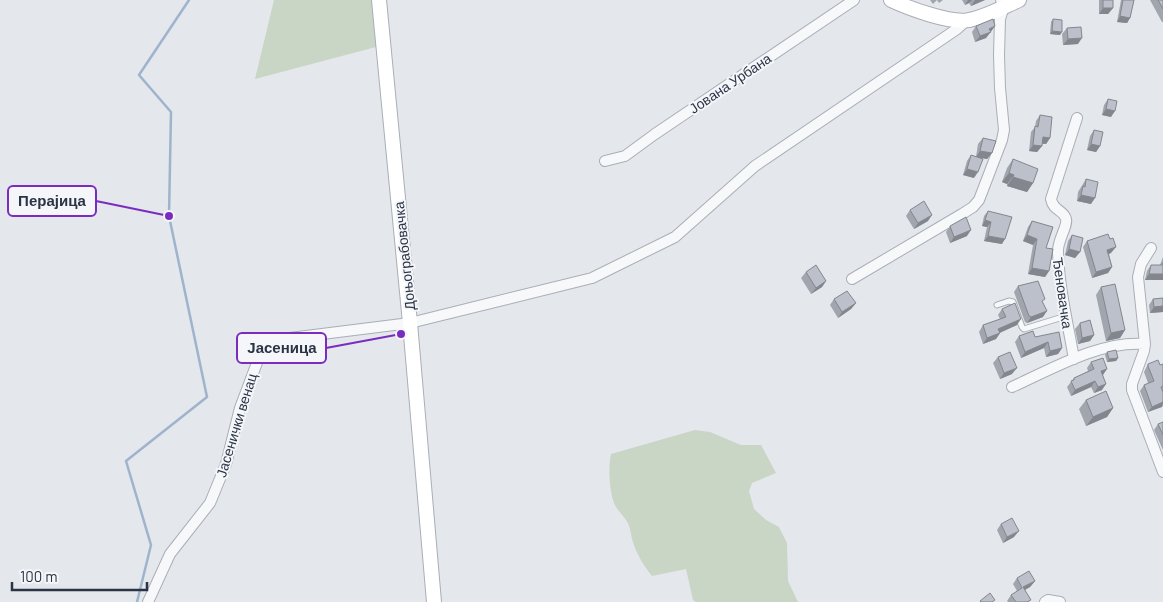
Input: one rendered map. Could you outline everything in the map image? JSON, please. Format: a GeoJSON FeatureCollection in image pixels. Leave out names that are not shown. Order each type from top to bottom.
{"type":"FeatureCollection","features":[{"type":"Feature","properties":{"kind":"street","name":"Доњограбовачка"},"geometry":{"type":"LineString","coordinates":[[379,0],[434,602]]}},
{"type":"Feature","properties":{"kind":"street","name":"Јована Урбана"},"geometry":{"type":"LineString","coordinates":[[605,160],[625,156],[672,122],[854,0]]}},
{"type":"Feature","properties":{"kind":"street"},"geometry":{"type":"LineString","coordinates":[[891,0],[957,21],[966,21],[1003,3],[1019,0]]}},
{"type":"Feature","properties":{"kind":"street"},"geometry":{"type":"LineString","coordinates":[[852,279],[962,214],[973,207],[979,200],[1003,135],[999,55],[1000,19],[1003,3]]}},
{"type":"Feature","properties":{"kind":"street","name":"Јасенички венац"},"geometry":{"type":"LineString","coordinates":[[148,602],[170,554],[210,503],[226,464],[240,408],[251,375],[258,360],[270,344],[290,338],[410,323],[592,278],[675,237],[755,166],[966,21]]}},
{"type":"Feature","properties":{"kind":"street","name":"Ђеновачка"},"geometry":{"type":"LineString","coordinates":[[1074,359],[1066,316],[1058,252],[1059,240],[1067,221],[1066,217],[1053,207],[1051,199],[1077,118]]}},
{"type":"Feature","properties":{"kind":"street"},"geometry":{"type":"LineString","coordinates":[[1151,248],[1141,264],[1138,277],[1145,344],[1132,384],[1132,390],[1163,472]]}},
{"type":"Feature","properties":{"kind":"street"},"geometry":{"type":"LineString","coordinates":[[1012,387],[1074,359],[1112,346],[1136,343],[1145,344]]}},
{"type":"Feature","properties":{"kind":"street"},"geometry":{"type":"LineString","coordinates":[[1045,602],[1048,600],[1060,602]]}},
{"type":"Feature","properties":{"kind":"lane"},"geometry":{"type":"LineString","coordinates":[[997,305],[1009,301],[1013,302],[1024,329],[1066,316]]}},
{"type":"Feature","properties":{"kind":"green space"},"geometry":{"type":"Polygon","coordinates":[[[274,0],[373,0],[376,47],[255,79],[274,0]]]}},
{"type":"Feature","properties":{"kind":"green space"},"geometry":{"type":"Polygon","coordinates":[[[695,430],[710,432],[741,445],[761,445],[776,473],[752,483],[749,491],[754,509],[766,520],[779,527],[787,543],[788,581],[798,602],[696,602],[693,600],[686,569],[652,576],[641,560],[632,540],[628,523],[616,507],[612,495],[609,473],[611,454],[695,430]]]}},
{"type":"Feature","properties":{"kind":"building"},"geometry":{"type":"Polygon","coordinates":[[[1103,0],[1113,0],[1113,8],[1103,8],[1103,0]]]}},
{"type":"Feature","properties":{"kind":"building"},"geometry":{"type":"Polygon","coordinates":[[[1123,0],[1134,0],[1130,18],[1120,16],[1123,0]]]}},
{"type":"Feature","properties":{"kind":"building"},"geometry":{"type":"Polygon","coordinates":[[[1158,0],[1163,0],[1163,9],[1158,0]]]}},
{"type":"Feature","properties":{"kind":"building"},"geometry":{"type":"Polygon","coordinates":[[[993,19],[995,26],[989,29],[991,32],[980,36],[976,26],[993,19]]]}},
{"type":"Feature","properties":{"kind":"building"},"geometry":{"type":"Polygon","coordinates":[[[1053,19],[1062,20],[1062,32],[1052,31],[1053,19]]]}},
{"type":"Feature","properties":{"kind":"building"},"geometry":{"type":"Polygon","coordinates":[[[1081,27],[1082,38],[1068,39],[1067,28],[1081,27]]]}},
{"type":"Feature","properties":{"kind":"building"},"geometry":{"type":"Polygon","coordinates":[[[1108,99],[1117,101],[1115,111],[1106,109],[1108,99]]]}},
{"type":"Feature","properties":{"kind":"building"},"geometry":{"type":"Polygon","coordinates":[[[1040,115],[1052,117],[1050,138],[1043,137],[1042,146],[1033,145],[1035,126],[1038,127],[1040,115]]]}},
{"type":"Feature","properties":{"kind":"building"},"geometry":{"type":"Polygon","coordinates":[[[1094,130],[1103,132],[1100,146],[1091,144],[1094,130]]]}},
{"type":"Feature","properties":{"kind":"building"},"geometry":{"type":"Polygon","coordinates":[[[983,138],[996,141],[992,153],[980,151],[983,138]]]}},
{"type":"Feature","properties":{"kind":"building"},"geometry":{"type":"Polygon","coordinates":[[[971,155],[983,159],[978,172],[967,169],[971,155]]]}},
{"type":"Feature","properties":{"kind":"building"},"geometry":{"type":"Polygon","coordinates":[[[1013,159],[1038,169],[1033,183],[1013,177],[1014,175],[1009,173],[1013,159]]]}},
{"type":"Feature","properties":{"kind":"building"},"geometry":{"type":"Polygon","coordinates":[[[1086,179],[1098,182],[1095,198],[1081,195],[1086,179]]]}},
{"type":"Feature","properties":{"kind":"building"},"geometry":{"type":"Polygon","coordinates":[[[924,201],[932,215],[918,223],[910,210],[924,201]]]}},
{"type":"Feature","properties":{"kind":"building"},"geometry":{"type":"Polygon","coordinates":[[[988,211],[1012,217],[1005,239],[988,236],[991,222],[985,220],[988,211]]]}},
{"type":"Feature","properties":{"kind":"building"},"geometry":{"type":"Polygon","coordinates":[[[966,217],[971,230],[954,237],[950,226],[966,217]]]}},
{"type":"Feature","properties":{"kind":"building"},"geometry":{"type":"Polygon","coordinates":[[[1032,221],[1053,227],[1046,248],[1053,249],[1049,271],[1032,268],[1037,239],[1027,235],[1032,221]]]}},
{"type":"Feature","properties":{"kind":"building"},"geometry":{"type":"Polygon","coordinates":[[[1108,234],[1110,239],[1113,238],[1116,247],[1107,250],[1112,267],[1096,272],[1087,241],[1108,234]]]}},
{"type":"Feature","properties":{"kind":"building"},"geometry":{"type":"Polygon","coordinates":[[[1072,235],[1083,238],[1080,252],[1069,249],[1072,235]]]}},
{"type":"Feature","properties":{"kind":"building"},"geometry":{"type":"Polygon","coordinates":[[[1163,263],[1163,274],[1149,274],[1151,265],[1162,265],[1163,263]]]}},
{"type":"Feature","properties":{"kind":"building"},"geometry":{"type":"Polygon","coordinates":[[[816,265],[826,281],[816,288],[806,272],[816,265]]]}},
{"type":"Feature","properties":{"kind":"building"},"geometry":{"type":"Polygon","coordinates":[[[1038,281],[1045,299],[1042,301],[1047,311],[1031,317],[1018,286],[1038,281]]]}},
{"type":"Feature","properties":{"kind":"building"},"geometry":{"type":"Polygon","coordinates":[[[1115,284],[1125,330],[1111,333],[1101,287],[1115,284]]]}},
{"type":"Feature","properties":{"kind":"building"},"geometry":{"type":"Polygon","coordinates":[[[847,291],[856,303],[842,312],[834,299],[847,291]]]}},
{"type":"Feature","properties":{"kind":"building"},"geometry":{"type":"Polygon","coordinates":[[[1163,298],[1163,306],[1154,307],[1153,299],[1163,298]]]}},
{"type":"Feature","properties":{"kind":"building"},"geometry":{"type":"Polygon","coordinates":[[[1015,303],[1021,319],[998,329],[1000,333],[987,338],[983,325],[1006,317],[1002,309],[1015,303]]]}},
{"type":"Feature","properties":{"kind":"building"},"geometry":{"type":"Polygon","coordinates":[[[1090,320],[1094,335],[1082,338],[1080,323],[1090,320]]]}},
{"type":"Feature","properties":{"kind":"building"},"geometry":{"type":"Polygon","coordinates":[[[1033,331],[1035,337],[1059,332],[1062,348],[1050,351],[1048,342],[1025,352],[1019,336],[1033,331]]]}},
{"type":"Feature","properties":{"kind":"building"},"geometry":{"type":"Polygon","coordinates":[[[1116,350],[1118,358],[1109,359],[1107,352],[1116,350]]]}},
{"type":"Feature","properties":{"kind":"building"},"geometry":{"type":"Polygon","coordinates":[[[1010,352],[1017,368],[1004,373],[998,357],[1010,352]]]}},
{"type":"Feature","properties":{"kind":"building"},"geometry":{"type":"Polygon","coordinates":[[[1103,358],[1107,369],[1101,371],[1106,384],[1098,387],[1095,381],[1075,390],[1071,381],[1094,369],[1091,362],[1103,358]]]}},
{"type":"Feature","properties":{"kind":"building"},"geometry":{"type":"Polygon","coordinates":[[[1158,360],[1160,365],[1163,364],[1163,386],[1161,387],[1163,402],[1152,407],[1144,385],[1154,381],[1148,364],[1158,360]]]}},
{"type":"Feature","properties":{"kind":"building"},"geometry":{"type":"Polygon","coordinates":[[[1106,391],[1113,408],[1093,417],[1086,400],[1106,391]]]}},
{"type":"Feature","properties":{"kind":"building"},"geometry":{"type":"Polygon","coordinates":[[[1163,422],[1163,435],[1158,424],[1163,422]]]}},
{"type":"Feature","properties":{"kind":"building"},"geometry":{"type":"Polygon","coordinates":[[[1012,518],[1019,531],[1007,537],[1001,524],[1012,518]]]}},
{"type":"Feature","properties":{"kind":"building"},"geometry":{"type":"Polygon","coordinates":[[[1029,571],[1035,581],[1023,587],[1031,600],[1016,602],[1011,595],[1022,588],[1017,578],[1029,571]]]}},
{"type":"Feature","properties":{"kind":"building"},"geometry":{"type":"Polygon","coordinates":[[[990,593],[995,600],[992,602],[980,601],[990,593]]]}},
{"type":"Feature","properties":{"kind":"waterway"},"geometry":{"type":"LineString","coordinates":[[137,602],[151,545],[126,461],[207,397],[169,216],[171,112],[139,75],[189,0]]}},
{"type":"Feature","properties":{"kind":"place","name":"Перајица"},"geometry":{"type":"Point","coordinates":[169,216]}},
{"type":"Feature","properties":{"kind":"place","name":"Јасеница"},"geometry":{"type":"Point","coordinates":[401,334]}}]}
